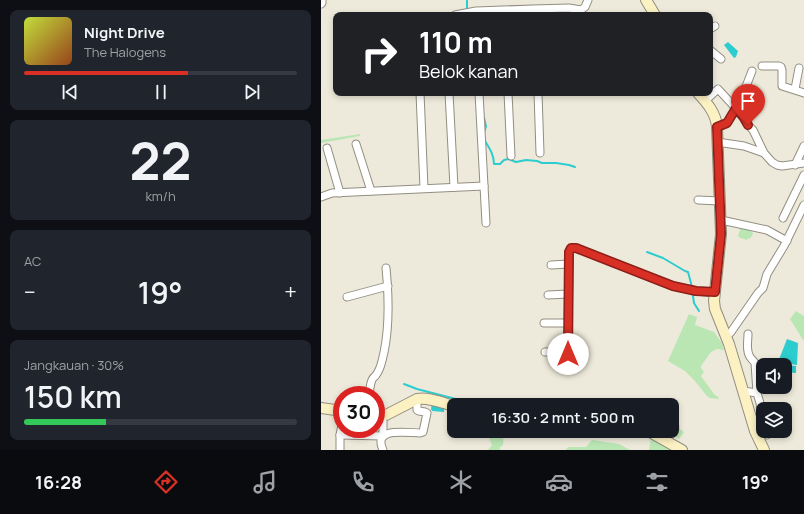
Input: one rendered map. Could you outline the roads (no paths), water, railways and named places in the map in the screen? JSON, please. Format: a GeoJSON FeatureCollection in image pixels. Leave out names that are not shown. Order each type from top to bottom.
{"type":"FeatureCollection","features":[{"type":"Feature","properties":{"kind":"street"},"geometry":{"type":"LineString","coordinates":[[321,4],[322,0]]}},
{"type":"Feature","properties":{"kind":"street"},"geometry":{"type":"LineString","coordinates":[[533,12],[569,8],[581,10],[585,7],[588,0]]}},
{"type":"Feature","properties":{"kind":"street"},"geometry":{"type":"LineString","coordinates":[[646,0],[653,12]]}},
{"type":"Feature","properties":{"kind":"street"},"geometry":{"type":"LineString","coordinates":[[713,52],[721,59]]}},
{"type":"Feature","properties":{"kind":"street"},"geometry":{"type":"LineString","coordinates":[[762,66],[779,66],[781,68],[782,86],[784,88],[804,93]]}},
{"type":"Feature","properties":{"kind":"street"},"geometry":{"type":"LineString","coordinates":[[795,90],[799,68]]}},
{"type":"Feature","properties":{"kind":"street"},"geometry":{"type":"LineString","coordinates":[[717,127],[727,123],[736,108],[752,71]]}},
{"type":"Feature","properties":{"kind":"street"},"geometry":{"type":"LineString","coordinates":[[713,94],[718,89],[736,108],[753,130],[767,157],[777,165],[782,166],[804,163]]}},
{"type":"Feature","properties":{"kind":"street"},"geometry":{"type":"LineString","coordinates":[[419,96],[424,188]]}},
{"type":"Feature","properties":{"kind":"street"},"geometry":{"type":"LineString","coordinates":[[449,96],[454,187]]}},
{"type":"Feature","properties":{"kind":"street"},"geometry":{"type":"LineString","coordinates":[[479,96],[486,223]]}},
{"type":"Feature","properties":{"kind":"street"},"geometry":{"type":"LineString","coordinates":[[508,96],[511,156]]}},
{"type":"Feature","properties":{"kind":"street"},"geometry":{"type":"LineString","coordinates":[[537,96],[540,153]]}},
{"type":"Feature","properties":{"kind":"street"},"geometry":{"type":"LineString","coordinates":[[701,96],[716,118],[717,127],[721,242],[714,301],[715,309],[726,336],[755,431],[764,450]]}},
{"type":"Feature","properties":{"kind":"street"},"geometry":{"type":"LineString","coordinates":[[705,101],[710,96]]}},
{"type":"Feature","properties":{"kind":"street"},"geometry":{"type":"LineString","coordinates":[[717,142],[744,146],[764,152]]}},
{"type":"Feature","properties":{"kind":"street"},"geometry":{"type":"LineString","coordinates":[[356,144],[371,191]]}},
{"type":"Feature","properties":{"kind":"street"},"geometry":{"type":"LineString","coordinates":[[795,164],[804,146]]}},
{"type":"Feature","properties":{"kind":"street"},"geometry":{"type":"LineString","coordinates":[[327,148],[340,193]]}},
{"type":"Feature","properties":{"kind":"street"},"geometry":{"type":"LineString","coordinates":[[783,218],[803,181]]}},
{"type":"Feature","properties":{"kind":"street"},"geometry":{"type":"LineString","coordinates":[[321,197],[332,193],[484,186]]}},
{"type":"Feature","properties":{"kind":"street"},"geometry":{"type":"LineString","coordinates":[[726,336],[731,332],[763,288],[769,271],[787,241],[804,204],[794,196]]}},
{"type":"Feature","properties":{"kind":"street"},"geometry":{"type":"LineString","coordinates":[[698,200],[720,201]]}},
{"type":"Feature","properties":{"kind":"street"},"geometry":{"type":"LineString","coordinates":[[721,220],[767,230],[787,241]]}},
{"type":"Feature","properties":{"kind":"street"},"geometry":{"type":"LineString","coordinates":[[545,352],[568,353],[569,264],[570,250],[574,248],[673,286],[688,290],[715,292]]}},
{"type":"Feature","properties":{"kind":"street"},"geometry":{"type":"LineString","coordinates":[[551,265],[569,264]]}},
{"type":"Feature","properties":{"kind":"street"},"geometry":{"type":"LineString","coordinates":[[371,386],[373,378],[377,374],[381,364],[385,346],[388,286],[386,268]]}},
{"type":"Feature","properties":{"kind":"street"},"geometry":{"type":"LineString","coordinates":[[347,297],[388,286]]}},
{"type":"Feature","properties":{"kind":"street"},"geometry":{"type":"LineString","coordinates":[[548,295],[568,294]]}},
{"type":"Feature","properties":{"kind":"street"},"geometry":{"type":"LineString","coordinates":[[544,323],[568,323]]}},
{"type":"Feature","properties":{"kind":"street"},"geometry":{"type":"LineString","coordinates":[[748,334],[747,349],[749,356],[755,364],[756,378]]}},
{"type":"Feature","properties":{"kind":"street"},"geometry":{"type":"LineString","coordinates":[[743,391],[756,393]]}},
{"type":"Feature","properties":{"kind":"street"},"geometry":{"type":"LineString","coordinates":[[385,414],[391,413],[417,399],[426,398],[447,404]]}},
{"type":"Feature","properties":{"kind":"street"},"geometry":{"type":"LineString","coordinates":[[385,435],[391,432],[423,432],[427,413],[417,410],[417,399]]}},
{"type":"Feature","properties":{"kind":"street"},"geometry":{"type":"LineString","coordinates":[[321,408],[333,410]]}},
{"type":"Feature","properties":{"kind":"street"},"geometry":{"type":"LineString","coordinates":[[340,438],[340,450]]}},
{"type":"Feature","properties":{"kind":"street"},"geometry":{"type":"LineString","coordinates":[[382,438],[381,447],[383,450]]}},
{"type":"Feature","properties":{"kind":"street"},"geometry":{"type":"LineString","coordinates":[[661,438],[682,450]]}},
{"type":"Feature","properties":{"kind":"water"},"geometry":{"type":"Polygon","coordinates":[[[728,42],[738,51],[736,57],[734,58],[724,45],[728,42]]]}},
{"type":"Feature","properties":{"kind":"water"},"geometry":{"type":"Polygon","coordinates":[[[787,339],[798,343],[797,365],[792,364],[792,358],[780,358],[787,339]]]}},
{"type":"Feature","properties":{"kind":"water"},"geometry":{"type":"Polygon","coordinates":[[[792,366],[796,366],[796,373],[792,373],[792,366]]]}},
{"type":"Feature","properties":{"kind":"water"},"geometry":{"type":"Polygon","coordinates":[[[432,403],[444,405],[444,412],[432,411],[432,403]]]}},
{"type":"Feature","properties":{"kind":"waterway"},"geometry":{"type":"LineString","coordinates":[[467,0],[467,12]]}},
{"type":"Feature","properties":{"kind":"waterway"},"geometry":{"type":"LineString","coordinates":[[484,118],[486,126],[484,133]]}},
{"type":"Feature","properties":{"kind":"waterway"},"geometry":{"type":"LineString","coordinates":[[485,141],[490,149],[494,164],[500,164],[504,160],[508,159],[516,162],[526,160],[542,163],[556,163],[575,167]]}},
{"type":"Feature","properties":{"kind":"waterway"},"geometry":{"type":"LineString","coordinates":[[647,252],[663,258],[688,272],[694,303],[699,311]]}},
{"type":"Feature","properties":{"kind":"waterway"},"geometry":{"type":"LineString","coordinates":[[404,384],[452,398]]}}]}
